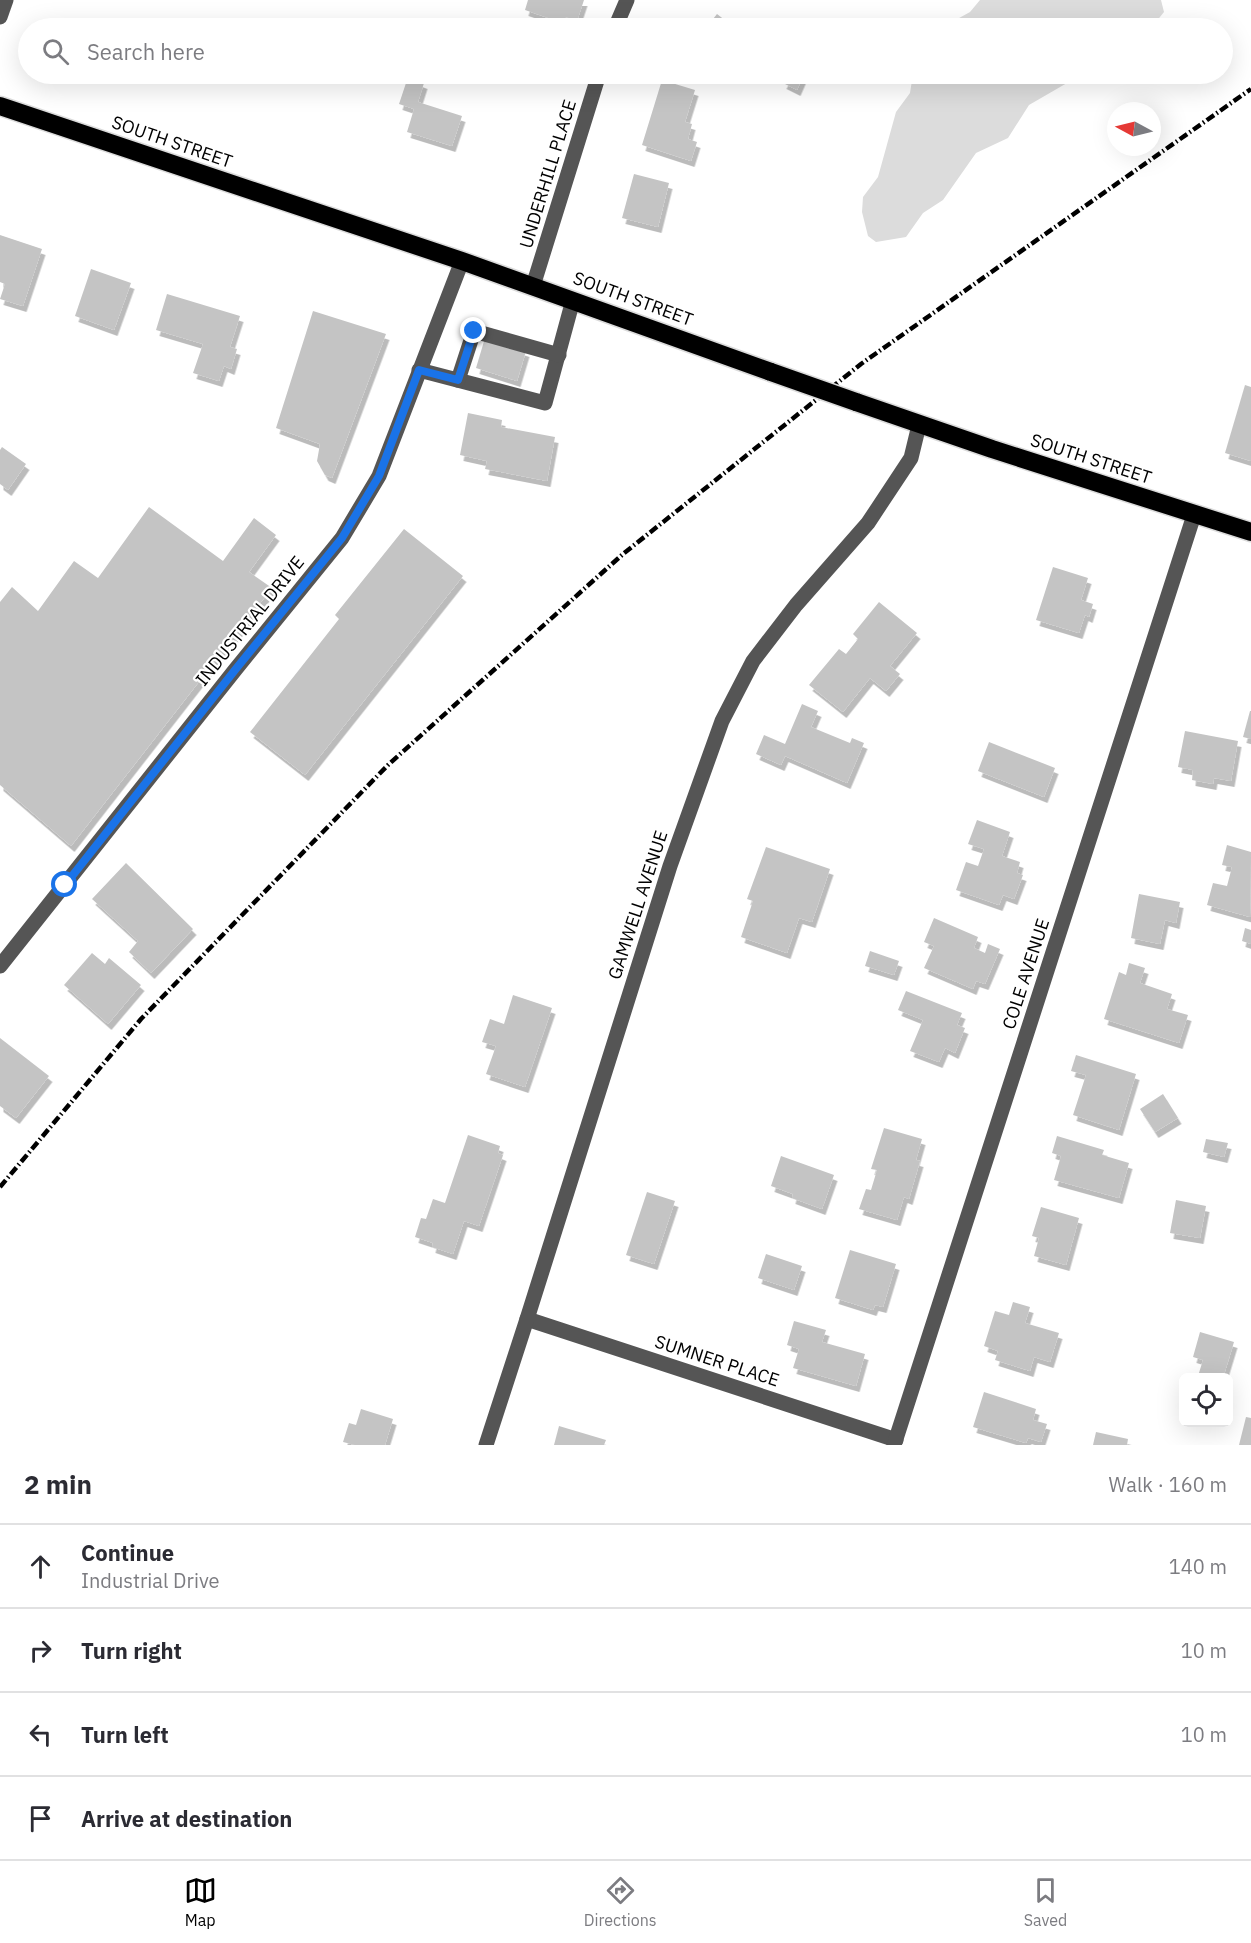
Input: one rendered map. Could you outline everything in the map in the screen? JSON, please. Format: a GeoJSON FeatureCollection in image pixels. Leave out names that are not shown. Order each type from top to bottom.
{"type":"FeatureCollection","features":[{"type":"Feature","properties":{"kind":"highway","name":"SOUTH STREET"},"geometry":{"type":"LineString","coordinates":[[0,106],[462,261],[920,425],[1251,532]]}},
{"type":"Feature","properties":{"kind":"street"},"geometry":{"type":"LineString","coordinates":[[0,17],[6,0]]}},
{"type":"Feature","properties":{"kind":"street"},"geometry":{"type":"LineString","coordinates":[[619,18],[627,0]]}},
{"type":"Feature","properties":{"kind":"street","name":"UNDERHILL PLACE"},"geometry":{"type":"LineString","coordinates":[[534,286],[596,84]]}},
{"type":"Feature","properties":{"kind":"street","name":"INDUSTRIAL DRIVE"},"geometry":{"type":"LineString","coordinates":[[0,966],[342,538],[379,476],[462,261]]}},
{"type":"Feature","properties":{"kind":"street"},"geometry":{"type":"LineString","coordinates":[[419,370],[545,403],[573,300]]}},
{"type":"Feature","properties":{"kind":"street"},"geometry":{"type":"LineString","coordinates":[[458,380],[474,331],[559,355]]}},
{"type":"Feature","properties":{"kind":"street","name":"GAMWELL AVENUE"},"geometry":{"type":"LineString","coordinates":[[486,1445],[670,866],[722,721],[753,661],[796,605],[868,523],[911,458],[920,425]]}},
{"type":"Feature","properties":{"kind":"street","name":"COLE AVENUE"},"geometry":{"type":"LineString","coordinates":[[895,1442],[1194,515]]}},
{"type":"Feature","properties":{"kind":"street","name":"SUMNER PLACE"},"geometry":{"type":"LineString","coordinates":[[527,1319],[895,1442]]}},
{"type":"Feature","properties":{"kind":"shaded area"},"geometry":{"type":"Polygon","coordinates":[[[980,0],[1161,0],[1164,12],[1159,18],[959,18],[970,12],[980,0]]]}},
{"type":"Feature","properties":{"kind":"shaded area"},"geometry":{"type":"Polygon","coordinates":[[[911,84],[1065,84],[1029,105],[1008,138],[976,153],[943,200],[923,213],[906,237],[876,242],[868,236],[862,212],[863,197],[878,177],[896,112],[910,93],[911,84]]]}},
{"type":"Feature","properties":{"kind":"building"},"geometry":{"type":"Polygon","coordinates":[[[528,0],[584,0],[578,18],[548,18],[525,10],[528,0]]]}},
{"type":"Feature","properties":{"kind":"building"},"geometry":{"type":"Polygon","coordinates":[[[406,84],[424,84],[418,102],[462,116],[452,146],[407,132],[414,109],[399,104],[406,84]]]}},
{"type":"Feature","properties":{"kind":"building"},"geometry":{"type":"Polygon","coordinates":[[[661,84],[675,84],[695,90],[685,122],[692,124],[688,139],[697,142],[691,161],[642,145],[661,84]]]}},
{"type":"Feature","properties":{"kind":"building"},"geometry":{"type":"Polygon","coordinates":[[[785,84],[800,84],[797,90],[785,84]]]}},
{"type":"Feature","properties":{"kind":"building"},"geometry":{"type":"Polygon","coordinates":[[[634,174],[669,183],[658,227],[622,218],[634,174]]]}},
{"type":"Feature","properties":{"kind":"building"},"geometry":{"type":"Polygon","coordinates":[[[0,235],[42,249],[23,306],[0,299],[5,284],[0,282],[0,235]]]}},
{"type":"Feature","properties":{"kind":"building"},"geometry":{"type":"Polygon","coordinates":[[[91,269],[131,283],[114,330],[75,316],[91,269]]]}},
{"type":"Feature","properties":{"kind":"building"},"geometry":{"type":"Polygon","coordinates":[[[167,294],[240,316],[230,347],[237,349],[231,369],[224,366],[219,381],[193,373],[203,344],[156,330],[167,294]]]}},
{"type":"Feature","properties":{"kind":"building"},"geometry":{"type":"Polygon","coordinates":[[[313,311],[386,334],[332,478],[325,475],[317,461],[320,444],[276,428],[313,311]]]}},
{"type":"Feature","properties":{"kind":"building"},"geometry":{"type":"Polygon","coordinates":[[[485,338],[526,351],[517,381],[476,368],[485,338]]]}},
{"type":"Feature","properties":{"kind":"building"},"geometry":{"type":"Polygon","coordinates":[[[1245,385],[1251,387],[1251,461],[1225,453],[1245,385]]]}},
{"type":"Feature","properties":{"kind":"building"},"geometry":{"type":"Polygon","coordinates":[[[468,413],[502,420],[501,427],[555,437],[547,481],[485,469],[487,461],[460,455],[468,413]]]}},
{"type":"Feature","properties":{"kind":"building"},"geometry":{"type":"Polygon","coordinates":[[[2,447],[26,464],[8,490],[0,484],[0,450],[2,447]]]}},
{"type":"Feature","properties":{"kind":"building"},"geometry":{"type":"Polygon","coordinates":[[[149,507],[223,561],[254,518],[276,535],[249,572],[272,588],[71,846],[0,785],[0,602],[12,587],[38,611],[74,561],[98,578],[149,507]]]}},
{"type":"Feature","properties":{"kind":"building"},"geometry":{"type":"Polygon","coordinates":[[[404,529],[463,576],[305,775],[250,732],[339,619],[335,615],[404,529]]]}},
{"type":"Feature","properties":{"kind":"building"},"geometry":{"type":"Polygon","coordinates":[[[1053,567],[1088,578],[1081,600],[1093,604],[1089,617],[1085,615],[1079,633],[1036,620],[1053,567]]]}},
{"type":"Feature","properties":{"kind":"building"},"geometry":{"type":"Polygon","coordinates":[[[879,602],[917,633],[890,666],[900,674],[886,691],[870,678],[843,712],[809,685],[839,649],[846,654],[858,639],[853,634],[879,602]]]}},
{"type":"Feature","properties":{"kind":"building"},"geometry":{"type":"Polygon","coordinates":[[[802,704],[818,711],[811,727],[850,743],[852,738],[864,743],[847,783],[785,756],[781,765],[756,754],[764,735],[785,744],[802,704]]]}},
{"type":"Feature","properties":{"kind":"building"},"geometry":{"type":"Polygon","coordinates":[[[1251,711],[1251,739],[1243,737],[1251,711]]]}},
{"type":"Feature","properties":{"kind":"building"},"geometry":{"type":"Polygon","coordinates":[[[1185,731],[1238,741],[1231,781],[1214,778],[1213,784],[1192,780],[1193,770],[1178,767],[1185,731]]]}},
{"type":"Feature","properties":{"kind":"building"},"geometry":{"type":"Polygon","coordinates":[[[989,742],[1055,768],[1044,797],[978,771],[989,742]]]}},
{"type":"Feature","properties":{"kind":"building"},"geometry":{"type":"Polygon","coordinates":[[[977,820],[1010,832],[1002,856],[1020,862],[1017,873],[1023,875],[1014,899],[1003,895],[999,905],[956,890],[966,862],[978,866],[984,849],[968,844],[977,820]]]}},
{"type":"Feature","properties":{"kind":"building"},"geometry":{"type":"Polygon","coordinates":[[[1227,845],[1251,852],[1250,917],[1207,905],[1213,883],[1227,886],[1232,867],[1222,865],[1227,845]]]}},
{"type":"Feature","properties":{"kind":"building"},"geometry":{"type":"Polygon","coordinates":[[[766,847],[830,869],[812,922],[799,918],[787,953],[741,937],[753,901],[747,899],[766,847]]]}},
{"type":"Feature","properties":{"kind":"building"},"geometry":{"type":"Polygon","coordinates":[[[126,863],[193,929],[151,973],[129,952],[138,941],[92,899],[126,863]]]}},
{"type":"Feature","properties":{"kind":"building"},"geometry":{"type":"Polygon","coordinates":[[[1139,894],[1180,902],[1176,923],[1165,920],[1160,944],[1131,938],[1139,894]]]}},
{"type":"Feature","properties":{"kind":"building"},"geometry":{"type":"Polygon","coordinates":[[[934,918],[978,937],[974,948],[985,953],[988,944],[1000,949],[985,984],[976,981],[973,989],[924,968],[934,946],[924,942],[934,918]]]}},
{"type":"Feature","properties":{"kind":"building"},"geometry":{"type":"Polygon","coordinates":[[[1245,928],[1251,930],[1251,944],[1242,941],[1245,928]]]}},
{"type":"Feature","properties":{"kind":"building"},"geometry":{"type":"Polygon","coordinates":[[[870,951],[899,961],[894,975],[865,966],[870,951]]]}},
{"type":"Feature","properties":{"kind":"building"},"geometry":{"type":"Polygon","coordinates":[[[92,953],[105,964],[109,958],[141,985],[108,1024],[64,985],[92,953]]]}},
{"type":"Feature","properties":{"kind":"building"},"geometry":{"type":"Polygon","coordinates":[[[1129,963],[1145,968],[1140,983],[1172,994],[1167,1009],[1188,1015],[1179,1043],[1104,1019],[1119,972],[1126,975],[1129,963]]]}},
{"type":"Feature","properties":{"kind":"building"},"geometry":{"type":"Polygon","coordinates":[[[906,991],[962,1013],[957,1025],[965,1028],[955,1053],[945,1048],[939,1062],[910,1051],[923,1020],[898,1010],[906,991]]]}},
{"type":"Feature","properties":{"kind":"building"},"geometry":{"type":"Polygon","coordinates":[[[513,995],[552,1008],[525,1087],[486,1074],[496,1046],[482,1042],[490,1019],[504,1024],[513,995]]]}},
{"type":"Feature","properties":{"kind":"building"},"geometry":{"type":"Polygon","coordinates":[[[0,1038],[49,1076],[16,1118],[0,1106],[0,1038]]]}},
{"type":"Feature","properties":{"kind":"building"},"geometry":{"type":"Polygon","coordinates":[[[1076,1055],[1136,1074],[1119,1130],[1073,1115],[1086,1075],[1071,1071],[1076,1055]]]}},
{"type":"Feature","properties":{"kind":"building"},"geometry":{"type":"Polygon","coordinates":[[[1163,1094],[1178,1118],[1155,1132],[1140,1109],[1163,1094]]]}},
{"type":"Feature","properties":{"kind":"building"},"geometry":{"type":"Polygon","coordinates":[[[884,1128],[922,1139],[916,1160],[920,1161],[909,1199],[904,1197],[897,1220],[859,1209],[866,1189],[871,1190],[877,1170],[871,1169],[884,1128]]]}},
{"type":"Feature","properties":{"kind":"building"},"geometry":{"type":"Polygon","coordinates":[[[468,1135],[500,1146],[498,1153],[503,1155],[479,1226],[464,1221],[453,1254],[432,1247],[433,1243],[415,1237],[421,1218],[426,1219],[433,1199],[445,1203],[468,1135]]]}},
{"type":"Feature","properties":{"kind":"building"},"geometry":{"type":"Polygon","coordinates":[[[1057,1136],[1104,1150],[1102,1155],[1129,1163],[1119,1198],[1054,1180],[1061,1156],[1052,1153],[1057,1136]]]}},
{"type":"Feature","properties":{"kind":"building"},"geometry":{"type":"Polygon","coordinates":[[[1206,1139],[1228,1143],[1224,1157],[1203,1152],[1206,1139]]]}},
{"type":"Feature","properties":{"kind":"building"},"geometry":{"type":"Polygon","coordinates":[[[781,1156],[834,1175],[822,1209],[792,1198],[793,1194],[771,1186],[781,1156]]]}},
{"type":"Feature","properties":{"kind":"building"},"geometry":{"type":"Polygon","coordinates":[[[647,1192],[675,1201],[654,1264],[626,1255],[647,1192]]]}},
{"type":"Feature","properties":{"kind":"building"},"geometry":{"type":"Polygon","coordinates":[[[1176,1200],[1206,1206],[1200,1238],[1170,1233],[1176,1200]]]}},
{"type":"Feature","properties":{"kind":"building"},"geometry":{"type":"Polygon","coordinates":[[[1041,1207],[1079,1218],[1066,1265],[1034,1256],[1039,1238],[1032,1236],[1041,1207]]]}},
{"type":"Feature","properties":{"kind":"building"},"geometry":{"type":"Polygon","coordinates":[[[850,1250],[896,1264],[883,1307],[875,1305],[873,1310],[835,1298],[850,1250]]]}},
{"type":"Feature","properties":{"kind":"building"},"geometry":{"type":"Polygon","coordinates":[[[766,1254],[802,1266],[794,1290],[758,1278],[766,1254]]]}},
{"type":"Feature","properties":{"kind":"building"},"geometry":{"type":"Polygon","coordinates":[[[1013,1302],[1030,1307],[1025,1323],[1059,1333],[1050,1362],[1034,1357],[1030,1371],[995,1360],[998,1351],[984,1346],[995,1311],[1009,1315],[1013,1302]]]}},
{"type":"Feature","properties":{"kind":"building"},"geometry":{"type":"Polygon","coordinates":[[[794,1321],[826,1330],[822,1342],[865,1354],[856,1386],[793,1368],[799,1349],[787,1345],[794,1321]]]}},
{"type":"Feature","properties":{"kind":"building"},"geometry":{"type":"Polygon","coordinates":[[[1200,1332],[1234,1342],[1225,1373],[1199,1373],[1203,1360],[1193,1357],[1200,1332]]]}},
{"type":"Feature","properties":{"kind":"building"},"geometry":{"type":"Polygon","coordinates":[[[984,1392],[1036,1409],[1033,1420],[1047,1424],[1041,1442],[1028,1438],[1026,1443],[973,1427],[984,1392]]]}},
{"type":"Feature","properties":{"kind":"building"},"geometry":{"type":"Polygon","coordinates":[[[361,1409],[393,1419],[385,1445],[355,1445],[343,1442],[349,1423],[356,1425],[361,1409]]]}},
{"type":"Feature","properties":{"kind":"building"},"geometry":{"type":"Polygon","coordinates":[[[1246,1417],[1251,1418],[1251,1445],[1239,1445],[1246,1417]]]}},
{"type":"Feature","properties":{"kind":"building"},"geometry":{"type":"Polygon","coordinates":[[[559,1426],[606,1440],[604,1445],[554,1445],[559,1426]]]}},
{"type":"Feature","properties":{"kind":"building"},"geometry":{"type":"Polygon","coordinates":[[[1096,1432],[1128,1439],[1127,1445],[1093,1445],[1096,1432]]]}},
{"type":"Feature","properties":{"kind":"railway"},"geometry":{"type":"LineString","coordinates":[[0,1187],[141,1019],[388,765],[623,554],[861,364],[1251,89]]}},
{"type":"Feature","properties":{"kind":"route"},"geometry":{"type":"LineString","coordinates":[[65,885],[342,538],[379,476],[419,370],[458,380],[474,331]]}}]}
